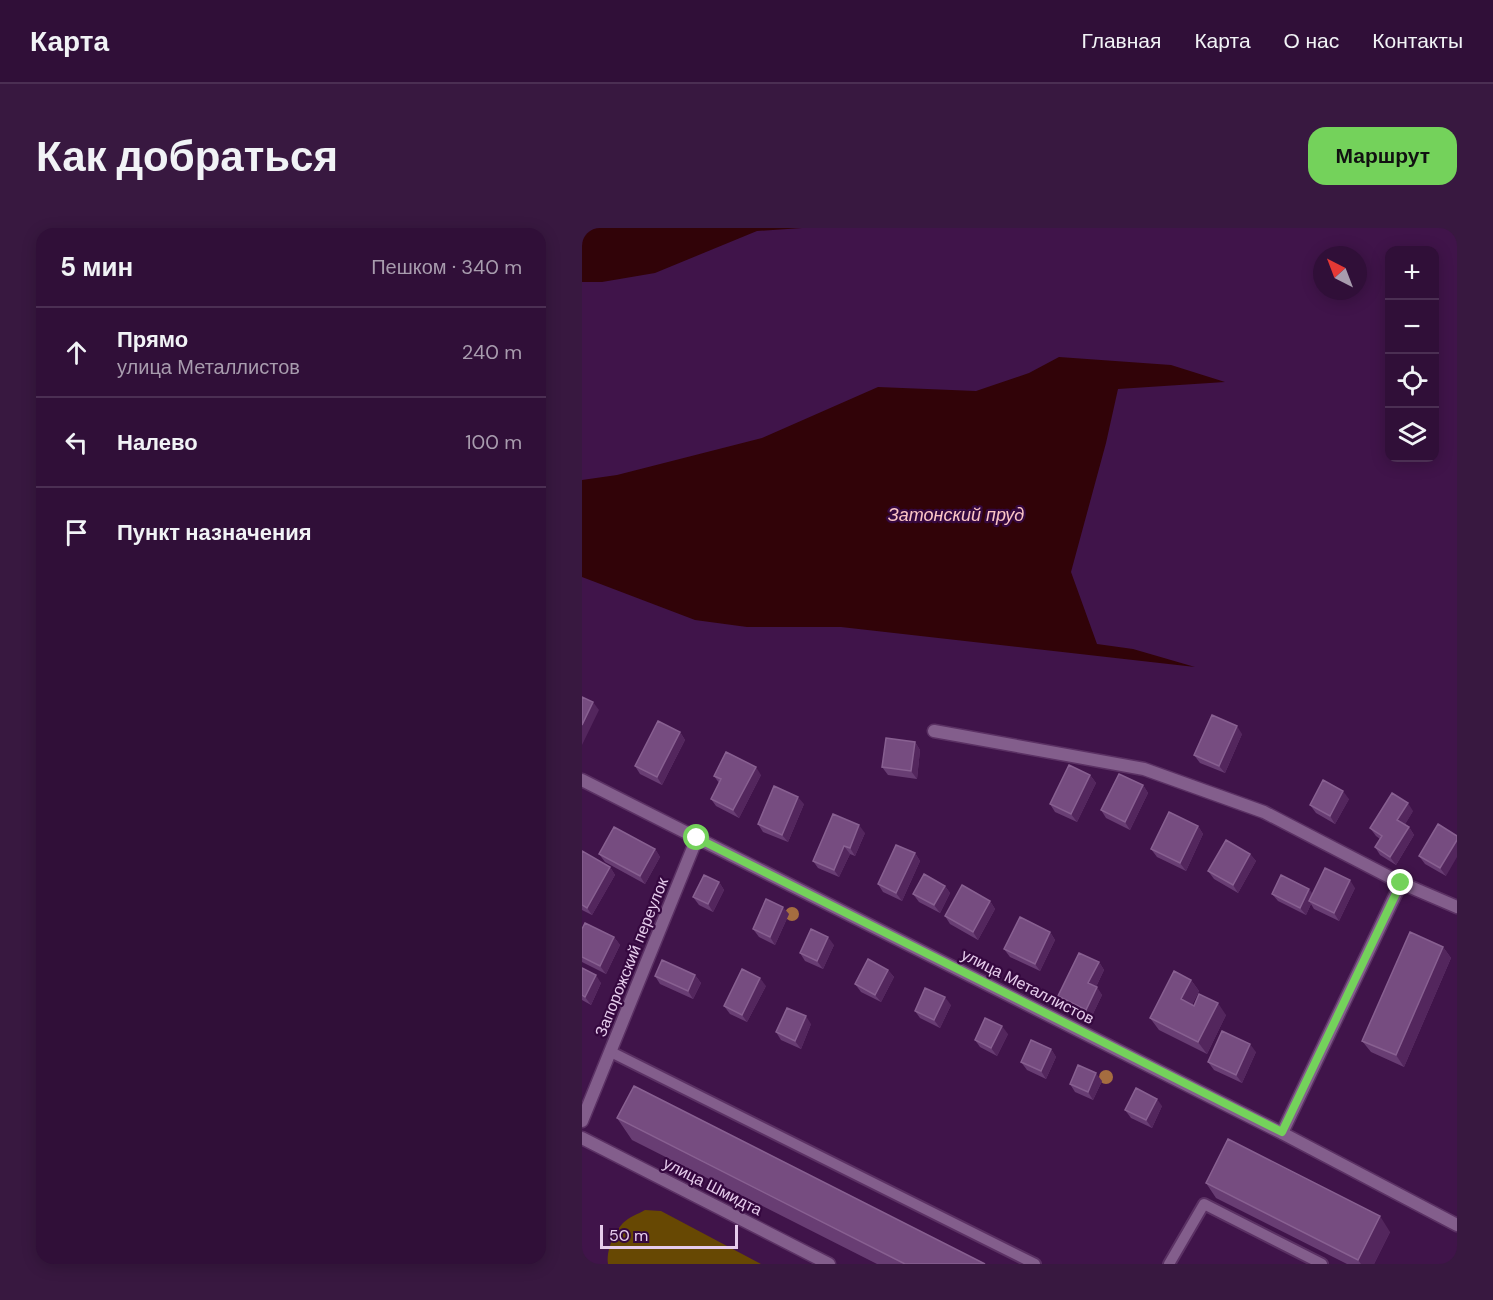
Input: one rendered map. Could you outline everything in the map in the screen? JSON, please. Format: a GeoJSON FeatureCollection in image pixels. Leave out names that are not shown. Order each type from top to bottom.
{"type":"FeatureCollection","features":[{"type":"Feature","properties":{"kind":"street"},"geometry":{"type":"LineString","coordinates":[[934,731],[1144,769],[1264,812],[1401,883],[1457,907]]}},
{"type":"Feature","properties":{"kind":"street","name":"улица Металлистов"},"geometry":{"type":"LineString","coordinates":[[582,780],[1282,1132],[1457,1226]]}},
{"type":"Feature","properties":{"kind":"street","name":"Запорожский переулок"},"geometry":{"type":"LineString","coordinates":[[582,1120],[697,838]]}},
{"type":"Feature","properties":{"kind":"street"},"geometry":{"type":"LineString","coordinates":[[1282,1132],[1401,883]]}},
{"type":"Feature","properties":{"kind":"street","name":"улица Шмидта"},"geometry":{"type":"LineString","coordinates":[[582,1138],[829,1264]]}},
{"type":"Feature","properties":{"kind":"lane"},"geometry":{"type":"LineString","coordinates":[[611,1052],[1035,1264]]}},
{"type":"Feature","properties":{"kind":"lane"},"geometry":{"type":"LineString","coordinates":[[1169,1264],[1204,1204],[1322,1264]]}},
{"type":"Feature","properties":{"kind":"shaded area"},"geometry":{"type":"Polygon","coordinates":[[[645,1210],[661,1211],[761,1264],[608,1264],[609,1248],[620,1227],[628,1219],[645,1210]]]}},
{"type":"Feature","properties":{"kind":"water"},"geometry":{"type":"Polygon","coordinates":[[[582,228],[802,228],[757,231],[655,273],[602,282],[582,282],[582,228]]]}},
{"type":"Feature","properties":{"kind":"water","name":"Затонский пруд"},"geometry":{"type":"Polygon","coordinates":[[[1059,357],[1171,365],[1225,382],[1118,389],[1106,443],[1071,572],[1097,644],[1133,649],[1195,667],[841,627],[747,627],[695,620],[582,577],[582,480],[617,475],[762,438],[878,387],[976,391],[1029,373],[1059,357]]]}},
{"type":"Feature","properties":{"kind":"building"},"geometry":{"type":"Polygon","coordinates":[[[582,697],[593,702],[582,725],[582,697]]]}},
{"type":"Feature","properties":{"kind":"building"},"geometry":{"type":"Polygon","coordinates":[[[1212,715],[1237,726],[1219,766],[1194,755],[1212,715]]]}},
{"type":"Feature","properties":{"kind":"building"},"geometry":{"type":"Polygon","coordinates":[[[658,721],[680,732],[657,777],[635,766],[658,721]]]}},
{"type":"Feature","properties":{"kind":"building"},"geometry":{"type":"Polygon","coordinates":[[[886,738],[915,742],[911,771],[882,767],[886,738]]]}},
{"type":"Feature","properties":{"kind":"building"},"geometry":{"type":"Polygon","coordinates":[[[726,752],[756,767],[733,810],[711,799],[721,779],[714,776],[726,752]]]}},
{"type":"Feature","properties":{"kind":"building"},"geometry":{"type":"Polygon","coordinates":[[[1069,765],[1090,775],[1071,814],[1050,804],[1069,765]]]}},
{"type":"Feature","properties":{"kind":"building"},"geometry":{"type":"Polygon","coordinates":[[[1119,774],[1143,785],[1125,822],[1101,810],[1119,774]]]}},
{"type":"Feature","properties":{"kind":"building"},"geometry":{"type":"Polygon","coordinates":[[[1323,780],[1343,791],[1330,816],[1310,805],[1323,780]]]}},
{"type":"Feature","properties":{"kind":"building"},"geometry":{"type":"Polygon","coordinates":[[[774,786],[798,797],[782,835],[758,824],[774,786]]]}},
{"type":"Feature","properties":{"kind":"building"},"geometry":{"type":"Polygon","coordinates":[[[1392,793],[1408,803],[1397,820],[1409,827],[1390,857],[1375,847],[1382,836],[1370,828],[1392,793]]]}},
{"type":"Feature","properties":{"kind":"building"},"geometry":{"type":"Polygon","coordinates":[[[1169,812],[1198,826],[1180,863],[1151,849],[1169,812]]]}},
{"type":"Feature","properties":{"kind":"building"},"geometry":{"type":"Polygon","coordinates":[[[833,814],[859,825],[850,848],[844,846],[834,870],[813,861],[833,814]]]}},
{"type":"Feature","properties":{"kind":"building"},"geometry":{"type":"Polygon","coordinates":[[[1438,824],[1457,836],[1457,840],[1440,868],[1419,856],[1438,824]]]}},
{"type":"Feature","properties":{"kind":"building"},"geometry":{"type":"Polygon","coordinates":[[[614,827],[655,849],[640,876],[599,854],[614,827]]]}},
{"type":"Feature","properties":{"kind":"building"},"geometry":{"type":"Polygon","coordinates":[[[1226,840],[1250,854],[1233,885],[1208,871],[1226,840]]]}},
{"type":"Feature","properties":{"kind":"building"},"geometry":{"type":"Polygon","coordinates":[[[896,845],[915,853],[896,893],[878,884],[896,845]]]}},
{"type":"Feature","properties":{"kind":"building"},"geometry":{"type":"Polygon","coordinates":[[[582,851],[610,867],[587,908],[582,905],[582,851]]]}},
{"type":"Feature","properties":{"kind":"building"},"geometry":{"type":"Polygon","coordinates":[[[1325,868],[1350,880],[1334,913],[1309,901],[1325,868]]]}},
{"type":"Feature","properties":{"kind":"building"},"geometry":{"type":"Polygon","coordinates":[[[924,874],[945,886],[934,905],[913,894],[924,874]]]}},
{"type":"Feature","properties":{"kind":"building"},"geometry":{"type":"Polygon","coordinates":[[[704,875],[719,882],[708,904],[693,897],[704,875]]]}},
{"type":"Feature","properties":{"kind":"building"},"geometry":{"type":"Polygon","coordinates":[[[1281,875],[1309,889],[1300,908],[1272,894],[1281,875]]]}},
{"type":"Feature","properties":{"kind":"building"},"geometry":{"type":"Polygon","coordinates":[[[962,885],[990,901],[973,932],[945,916],[962,885]]]}},
{"type":"Feature","properties":{"kind":"building"},"geometry":{"type":"Polygon","coordinates":[[[766,899],[783,907],[770,937],[753,929],[766,899]]]}},
{"type":"Feature","properties":{"kind":"building"},"geometry":{"type":"Polygon","coordinates":[[[1020,917],[1050,932],[1035,964],[1004,949],[1020,917]]]}},
{"type":"Feature","properties":{"kind":"building"},"geometry":{"type":"Polygon","coordinates":[[[585,923],[614,937],[600,966],[582,957],[582,929],[585,923]]]}},
{"type":"Feature","properties":{"kind":"building"},"geometry":{"type":"Polygon","coordinates":[[[811,929],[828,937],[817,961],[800,953],[811,929]]]}},
{"type":"Feature","properties":{"kind":"building"},"geometry":{"type":"Polygon","coordinates":[[[1410,932],[1443,947],[1396,1055],[1362,1041],[1410,932]]]}},
{"type":"Feature","properties":{"kind":"building"},"geometry":{"type":"Polygon","coordinates":[[[1079,953],[1099,962],[1088,983],[1097,987],[1086,1010],[1058,996],[1079,953]]]}},
{"type":"Feature","properties":{"kind":"building"},"geometry":{"type":"Polygon","coordinates":[[[868,959],[888,970],[875,995],[855,984],[868,959]]]}},
{"type":"Feature","properties":{"kind":"building"},"geometry":{"type":"Polygon","coordinates":[[[662,960],[695,975],[688,991],[655,976],[662,960]]]}},
{"type":"Feature","properties":{"kind":"building"},"geometry":{"type":"Polygon","coordinates":[[[582,968],[596,975],[585,997],[582,995],[582,968]]]}},
{"type":"Feature","properties":{"kind":"building"},"geometry":{"type":"Polygon","coordinates":[[[742,969],[760,978],[742,1015],[724,1006],[742,969]]]}},
{"type":"Feature","properties":{"kind":"building"},"geometry":{"type":"Polygon","coordinates":[[[1174,971],[1191,980],[1181,999],[1194,1006],[1199,994],[1218,1003],[1198,1042],[1150,1018],[1174,971]]]}},
{"type":"Feature","properties":{"kind":"building"},"geometry":{"type":"Polygon","coordinates":[[[925,988],[945,997],[934,1020],[915,1011],[925,988]]]}},
{"type":"Feature","properties":{"kind":"building"},"geometry":{"type":"Polygon","coordinates":[[[787,1008],[806,1016],[795,1041],[776,1032],[787,1008]]]}},
{"type":"Feature","properties":{"kind":"building"},"geometry":{"type":"Polygon","coordinates":[[[985,1018],[1002,1026],[991,1048],[975,1040],[985,1018]]]}},
{"type":"Feature","properties":{"kind":"building"},"geometry":{"type":"Polygon","coordinates":[[[1222,1031],[1250,1044],[1236,1075],[1208,1062],[1222,1031]]]}},
{"type":"Feature","properties":{"kind":"building"},"geometry":{"type":"Polygon","coordinates":[[[1031,1040],[1051,1049],[1041,1071],[1021,1062],[1031,1040]]]}},
{"type":"Feature","properties":{"kind":"building"},"geometry":{"type":"Polygon","coordinates":[[[1078,1065],[1096,1073],[1088,1092],[1070,1084],[1078,1065]]]}},
{"type":"Feature","properties":{"kind":"building"},"geometry":{"type":"Polygon","coordinates":[[[634,1086],[985,1264],[905,1264],[617,1118],[634,1086]]]}},
{"type":"Feature","properties":{"kind":"building"},"geometry":{"type":"Polygon","coordinates":[[[1136,1088],[1157,1099],[1146,1120],[1125,1110],[1136,1088]]]}},
{"type":"Feature","properties":{"kind":"building"},"geometry":{"type":"Polygon","coordinates":[[[1228,1139],[1380,1216],[1358,1260],[1206,1183],[1228,1139]]]}},
{"type":"Feature","properties":{"kind":"route"},"geometry":{"type":"LineString","coordinates":[[697,838],[1282,1132],[1401,883]]}}]}
